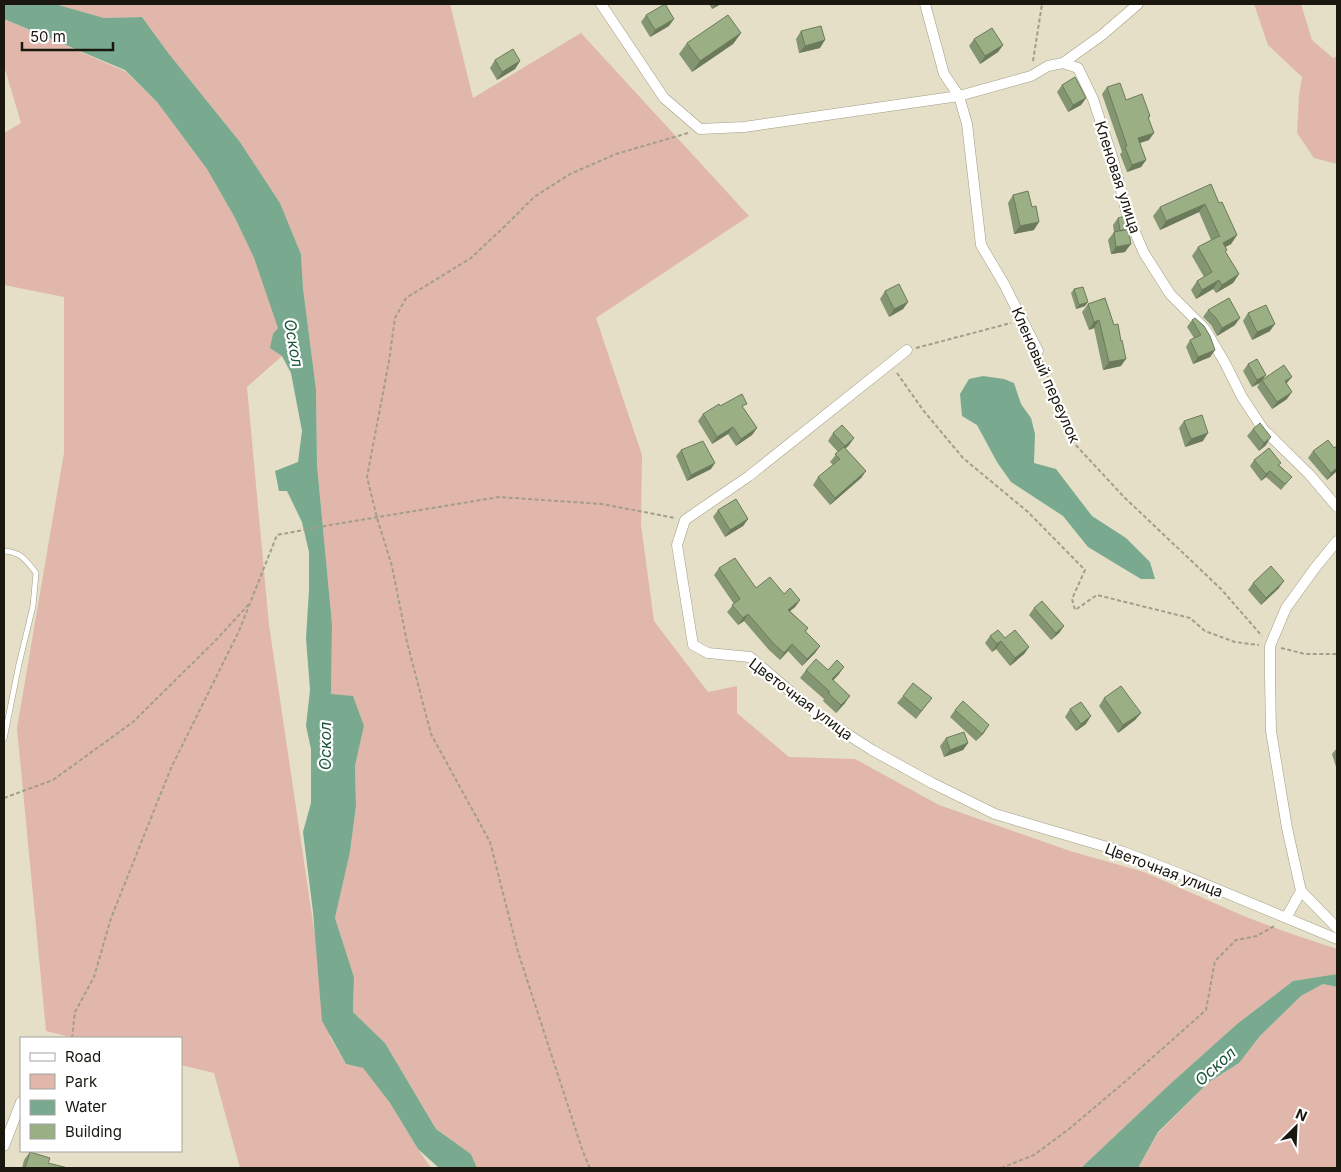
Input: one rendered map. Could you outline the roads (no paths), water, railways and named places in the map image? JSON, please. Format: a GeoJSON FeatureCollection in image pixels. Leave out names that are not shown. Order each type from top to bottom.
{"type":"FeatureCollection","features":[{"type":"Feature","properties":{"kind":"street"},"geometry":{"type":"LineString","coordinates":[[601,4],[664,98],[700,130],[744,128],[959,96],[1031,76],[1048,66],[1063,63],[1102,35],[1138,4]]}},
{"type":"Feature","properties":{"kind":"street","name":"Кленовый переулок"},"geometry":{"type":"LineString","coordinates":[[926,4],[944,74],[959,96],[967,124],[981,245],[1004,284],[1038,351]]}},
{"type":"Feature","properties":{"kind":"street","name":"Кленовая улица"},"geometry":{"type":"LineString","coordinates":[[1063,63],[1078,68],[1093,99],[1113,159],[1127,214],[1144,253],[1170,294],[1205,329],[1242,397],[1263,429],[1309,474],[1337,506]]}},
{"type":"Feature","properties":{"kind":"street","name":"Цветочная улица"},"geometry":{"type":"LineString","coordinates":[[907,350],[748,476],[685,520],[677,545],[693,645],[708,653],[750,657],[819,716],[872,750],[932,783],[995,814],[1124,852],[1337,939]]}},
{"type":"Feature","properties":{"kind":"street"},"geometry":{"type":"LineString","coordinates":[[1337,541],[1286,608],[1270,646],[1271,731],[1287,828],[1301,891],[1337,928]]}},
{"type":"Feature","properties":{"kind":"street"},"geometry":{"type":"LineString","coordinates":[[1286,918],[1301,891]]}},
{"type":"Feature","properties":{"kind":"street"},"geometry":{"type":"LineString","coordinates":[[4,1146],[20,1105]]}},
{"type":"Feature","properties":{"kind":"lane"},"geometry":{"type":"LineString","coordinates":[[4,551],[13,552],[26,558],[36,573],[33,606],[4,739]]}},
{"type":"Feature","properties":{"kind":"water","name":"Оскол"},"geometry":{"type":"Polygon","coordinates":[[[4,4],[55,4],[104,18],[142,17],[169,54],[240,142],[280,203],[301,254],[303,288],[316,389],[317,465],[332,624],[331,694],[353,696],[364,726],[355,766],[356,806],[350,852],[335,918],[354,977],[353,1012],[385,1043],[436,1129],[471,1154],[477,1168],[439,1168],[418,1149],[390,1103],[363,1068],[346,1064],[322,1021],[313,912],[303,832],[311,803],[311,749],[306,726],[310,690],[306,638],[309,552],[302,522],[287,491],[279,491],[275,471],[298,462],[302,431],[291,373],[282,356],[270,348],[273,334],[278,328],[254,258],[235,218],[207,169],[157,102],[125,70],[4,19],[4,4]]]}},
{"type":"Feature","properties":{"kind":"water"},"geometry":{"type":"Polygon","coordinates":[[[983,376],[1004,379],[1014,383],[1021,404],[1031,418],[1035,434],[1034,463],[1056,469],[1092,516],[1126,538],[1150,562],[1155,579],[1141,579],[1088,547],[1063,516],[1011,482],[997,462],[977,425],[962,416],[960,394],[969,379],[983,376]]]}},
{"type":"Feature","properties":{"kind":"water","name":"Оскол"},"geometry":{"type":"Polygon","coordinates":[[[1337,974],[1337,987],[1323,984],[1301,996],[1260,1036],[1239,1063],[1209,1082],[1158,1132],[1138,1168],[1081,1168],[1237,1024],[1293,981],[1337,974]]]}}]}
